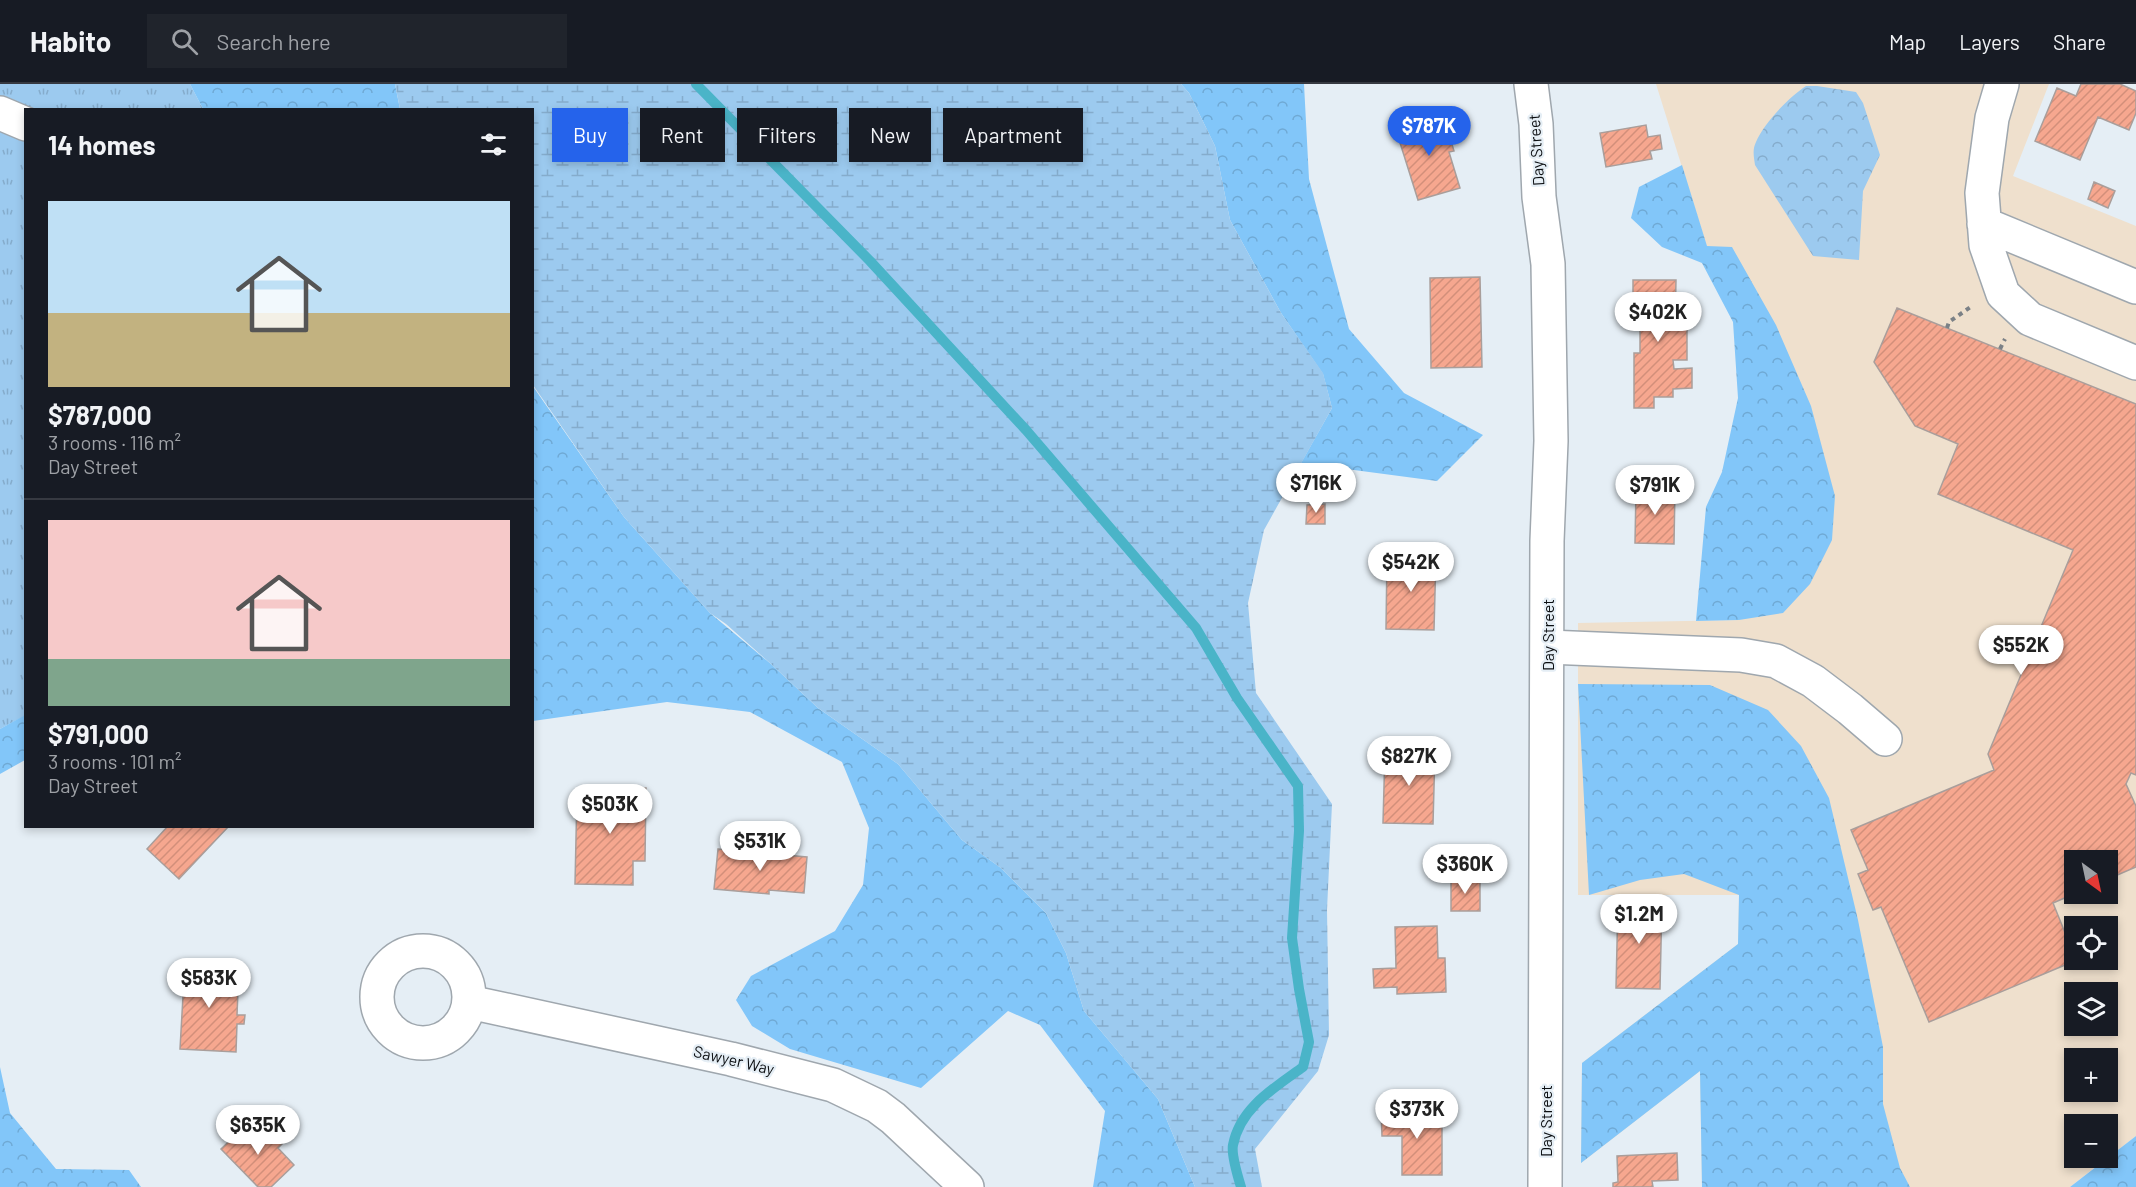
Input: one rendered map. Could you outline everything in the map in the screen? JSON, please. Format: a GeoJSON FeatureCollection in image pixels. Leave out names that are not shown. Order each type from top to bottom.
{"type":"FeatureCollection","features":[{"type":"Feature","properties":{"kind":"main road","name":"Day Street"},"geometry":{"type":"LineString","coordinates":[[1531,84],[1536,124],[1539,197],[1548,264],[1551,441],[1547,541],[1545,1187]]}},
{"type":"Feature","properties":{"kind":"main road"},"geometry":{"type":"LineString","coordinates":[[2002,84],[1992,118],[1982,193],[1986,245],[2003,294],[2030,319],[2136,363]]}},
{"type":"Feature","properties":{"kind":"main road"},"geometry":{"type":"LineString","coordinates":[[0,113],[24,123]]}},
{"type":"Feature","properties":{"kind":"main road"},"geometry":{"type":"LineString","coordinates":[[1984,224],[2136,287]]}},
{"type":"Feature","properties":{"kind":"main road"},"geometry":{"type":"LineString","coordinates":[[1548,647],[1741,655],[1776,661],[1813,681],[1885,739]]}},
{"type":"Feature","properties":{"kind":"main road","name":"Sawyer Way"},"geometry":{"type":"LineString","coordinates":[[469,1002],[668,1044],[833,1085],[877,1106],[893,1118],[967,1187]]}},
{"type":"Feature","properties":{"kind":"path"},"geometry":{"type":"LineString","coordinates":[[1947,328],[1949,322],[1977,303]]}},
{"type":"Feature","properties":{"kind":"shaded area"},"geometry":{"type":"Polygon","coordinates":[[[1656,84],[2049,84],[2013,176],[2136,226],[2136,1136],[2118,1150],[2118,1114],[2064,1114],[2064,1168],[2094,1168],[2070,1187],[1702,1187],[1700,1071],[1581,1163],[1582,1063],[1738,944],[1739,895],[1578,895],[1578,623],[1739,620],[1821,498],[1707,247],[1656,84]]]}},
{"type":"Feature","properties":{"kind":"green space"},"geometry":{"type":"Polygon","coordinates":[[[0,84],[190,84],[202,108],[24,108],[24,716],[0,729],[0,84]]]}},
{"type":"Feature","properties":{"kind":"green space"},"geometry":{"type":"Polygon","coordinates":[[[190,84],[395,84],[400,108],[202,108],[190,84]]]}},
{"type":"Feature","properties":{"kind":"green space"},"geometry":{"type":"Polygon","coordinates":[[[395,84],[1181,84],[1189,93],[1215,146],[1230,220],[1281,313],[1323,373],[1332,408],[1264,530],[1248,603],[1256,693],[1332,804],[1327,910],[1329,1035],[1318,1071],[1255,1149],[1262,1187],[1195,1187],[1158,1099],[1084,1011],[1066,953],[1046,913],[1001,868],[962,840],[898,764],[818,708],[726,624],[710,613],[624,517],[534,386],[534,108],[400,108],[395,84]]]}},
{"type":"Feature","properties":{"kind":"green space"},"geometry":{"type":"Polygon","coordinates":[[[1181,84],[1304,84],[1309,179],[1349,329],[1404,393],[1483,435],[1437,481],[1301,463],[1332,408],[1323,374],[1281,313],[1230,220],[1215,146],[1189,93],[1181,84]]]}},
{"type":"Feature","properties":{"kind":"green space"},"geometry":{"type":"Polygon","coordinates":[[[1806,86],[1856,92],[1863,103],[1880,155],[1863,191],[1859,260],[1813,256],[1755,165],[1754,148],[1765,127],[1784,104],[1806,86]]]}},
{"type":"Feature","properties":{"kind":"green space"},"geometry":{"type":"Polygon","coordinates":[[[1682,165],[1707,246],[1732,247],[1776,325],[1811,406],[1835,496],[1832,540],[1810,584],[1783,613],[1739,620],[1696,621],[1706,507],[1722,472],[1738,398],[1733,322],[1702,263],[1662,247],[1631,218],[1639,187],[1682,165]]]}},
{"type":"Feature","properties":{"kind":"green space"},"geometry":{"type":"Polygon","coordinates":[[[534,388],[624,517],[710,613],[771,664],[818,708],[898,764],[962,840],[1001,868],[1046,913],[1066,953],[1084,1011],[1158,1099],[1195,1187],[1093,1187],[1105,1111],[1040,1025],[1008,1011],[921,1088],[790,1049],[752,1026],[736,1000],[751,976],[835,931],[863,885],[869,828],[842,762],[750,712],[667,702],[534,721],[534,388]]]}},
{"type":"Feature","properties":{"kind":"green space"},"geometry":{"type":"Polygon","coordinates":[[[1578,684],[1710,685],[1768,710],[1801,746],[1829,798],[1858,920],[1883,1047],[1883,1104],[1900,1168],[1910,1187],[1702,1187],[1700,1071],[1581,1163],[1582,1063],[1738,944],[1739,895],[1684,874],[1640,880],[1589,895],[1578,684]]]}},
{"type":"Feature","properties":{"kind":"green space"},"geometry":{"type":"Polygon","coordinates":[[[24,716],[24,761],[0,774],[0,729],[24,716]]]}},
{"type":"Feature","properties":{"kind":"green space"},"geometry":{"type":"Polygon","coordinates":[[[0,1067],[10,1113],[56,1169],[129,1170],[141,1187],[0,1187],[0,1067]]]}},
{"type":"Feature","properties":{"kind":"green space"},"geometry":{"type":"Polygon","coordinates":[[[2136,1136],[2136,1187],[2070,1187],[2095,1168],[2118,1168],[2118,1150],[2136,1136]]]}},
{"type":"Feature","properties":{"kind":"building"},"geometry":{"type":"Polygon","coordinates":[[[2081,84],[2120,84],[2136,91],[2136,113],[2129,130],[2098,117],[2080,160],[2035,141],[2057,88],[2076,96],[2081,84]]]}},
{"type":"Feature","properties":{"kind":"building"},"geometry":{"type":"Polygon","coordinates":[[[1443,115],[1454,151],[1449,152],[1460,188],[1418,200],[1396,130],[1443,115]]]}},
{"type":"Feature","properties":{"kind":"building"},"geometry":{"type":"Polygon","coordinates":[[[1646,125],[1648,137],[1660,135],[1662,149],[1650,151],[1652,159],[1606,167],[1600,133],[1646,125]]]}},
{"type":"Feature","properties":{"kind":"building"},"geometry":{"type":"Polygon","coordinates":[[[2094,182],[2115,191],[2108,208],[2088,199],[2094,182]]]}},
{"type":"Feature","properties":{"kind":"building"},"geometry":{"type":"Polygon","coordinates":[[[1480,277],[1482,367],[1431,368],[1430,278],[1480,277]]]}},
{"type":"Feature","properties":{"kind":"building"},"geometry":{"type":"Polygon","coordinates":[[[1633,280],[1676,280],[1675,326],[1687,325],[1687,360],[1673,360],[1674,369],[1692,368],[1692,388],[1673,389],[1673,397],[1654,397],[1654,408],[1634,408],[1634,353],[1640,353],[1640,321],[1633,321],[1633,280]]]}},
{"type":"Feature","properties":{"kind":"building"},"geometry":{"type":"Polygon","coordinates":[[[1897,308],[2136,404],[2136,775],[2131,773],[2126,784],[2136,806],[2136,867],[2118,875],[2118,850],[2064,850],[2064,898],[2053,903],[2064,930],[2064,965],[1929,1022],[1881,907],[1873,910],[1858,874],[1868,870],[1851,830],[1994,770],[1988,754],[2073,550],[1938,494],[1958,444],[1915,426],[1874,362],[1897,308]]]}},
{"type":"Feature","properties":{"kind":"building"},"geometry":{"type":"Polygon","coordinates":[[[1636,489],[1675,489],[1674,544],[1635,543],[1636,489]]]}},
{"type":"Feature","properties":{"kind":"building"},"geometry":{"type":"Polygon","coordinates":[[[1325,504],[1325,524],[1306,524],[1307,505],[1325,504]]]}},
{"type":"Feature","properties":{"kind":"building"},"geometry":{"type":"Polygon","coordinates":[[[1387,556],[1436,556],[1434,630],[1386,629],[1387,556]]]}},
{"type":"Feature","properties":{"kind":"building"},"geometry":{"type":"Polygon","coordinates":[[[1385,750],[1435,751],[1433,824],[1383,823],[1385,750]]]}},
{"type":"Feature","properties":{"kind":"building"},"geometry":{"type":"Polygon","coordinates":[[[600,787],[646,788],[645,861],[633,861],[633,885],[575,884],[577,793],[600,793],[600,787]]]}},
{"type":"Feature","properties":{"kind":"building"},"geometry":{"type":"Polygon","coordinates":[[[166,828],[227,828],[179,879],[147,849],[166,828]]]}},
{"type":"Feature","properties":{"kind":"building"},"geometry":{"type":"Polygon","coordinates":[[[718,849],[807,857],[804,893],[769,890],[769,894],[714,889],[718,849]]]}},
{"type":"Feature","properties":{"kind":"building"},"geometry":{"type":"Polygon","coordinates":[[[1451,879],[1480,879],[1480,911],[1451,911],[1451,879]]]}},
{"type":"Feature","properties":{"kind":"building"},"geometry":{"type":"Polygon","coordinates":[[[1618,901],[1662,902],[1660,989],[1616,988],[1618,901]]]}},
{"type":"Feature","properties":{"kind":"building"},"geometry":{"type":"Polygon","coordinates":[[[1437,926],[1438,958],[1445,958],[1446,992],[1397,994],[1397,987],[1374,988],[1373,969],[1396,968],[1395,927],[1437,926]]]}},
{"type":"Feature","properties":{"kind":"building"},"geometry":{"type":"Polygon","coordinates":[[[185,961],[225,963],[224,991],[238,991],[237,1015],[245,1015],[244,1024],[237,1024],[236,1052],[180,1049],[185,961]]]}},
{"type":"Feature","properties":{"kind":"building"},"geometry":{"type":"Polygon","coordinates":[[[1381,1111],[1442,1111],[1442,1175],[1402,1175],[1402,1136],[1382,1136],[1381,1111]]]}},
{"type":"Feature","properties":{"kind":"building"},"geometry":{"type":"Polygon","coordinates":[[[251,1120],[267,1136],[271,1132],[282,1144],[278,1148],[294,1165],[271,1187],[258,1187],[221,1149],[251,1120]]]}},
{"type":"Feature","properties":{"kind":"building"},"geometry":{"type":"Polygon","coordinates":[[[1677,1153],[1678,1180],[1652,1181],[1653,1187],[1613,1187],[1613,1183],[1618,1182],[1617,1156],[1677,1153]]]}},
{"type":"Feature","properties":{"kind":"waterway"},"geometry":{"type":"LineString","coordinates":[[696,84],[870,261],[1026,430],[1196,628],[1237,698],[1298,786],[1299,831],[1292,938],[1309,1042],[1303,1067],[1260,1100],[1243,1120],[1237,1132],[1233,1154],[1241,1187]]}}]}
